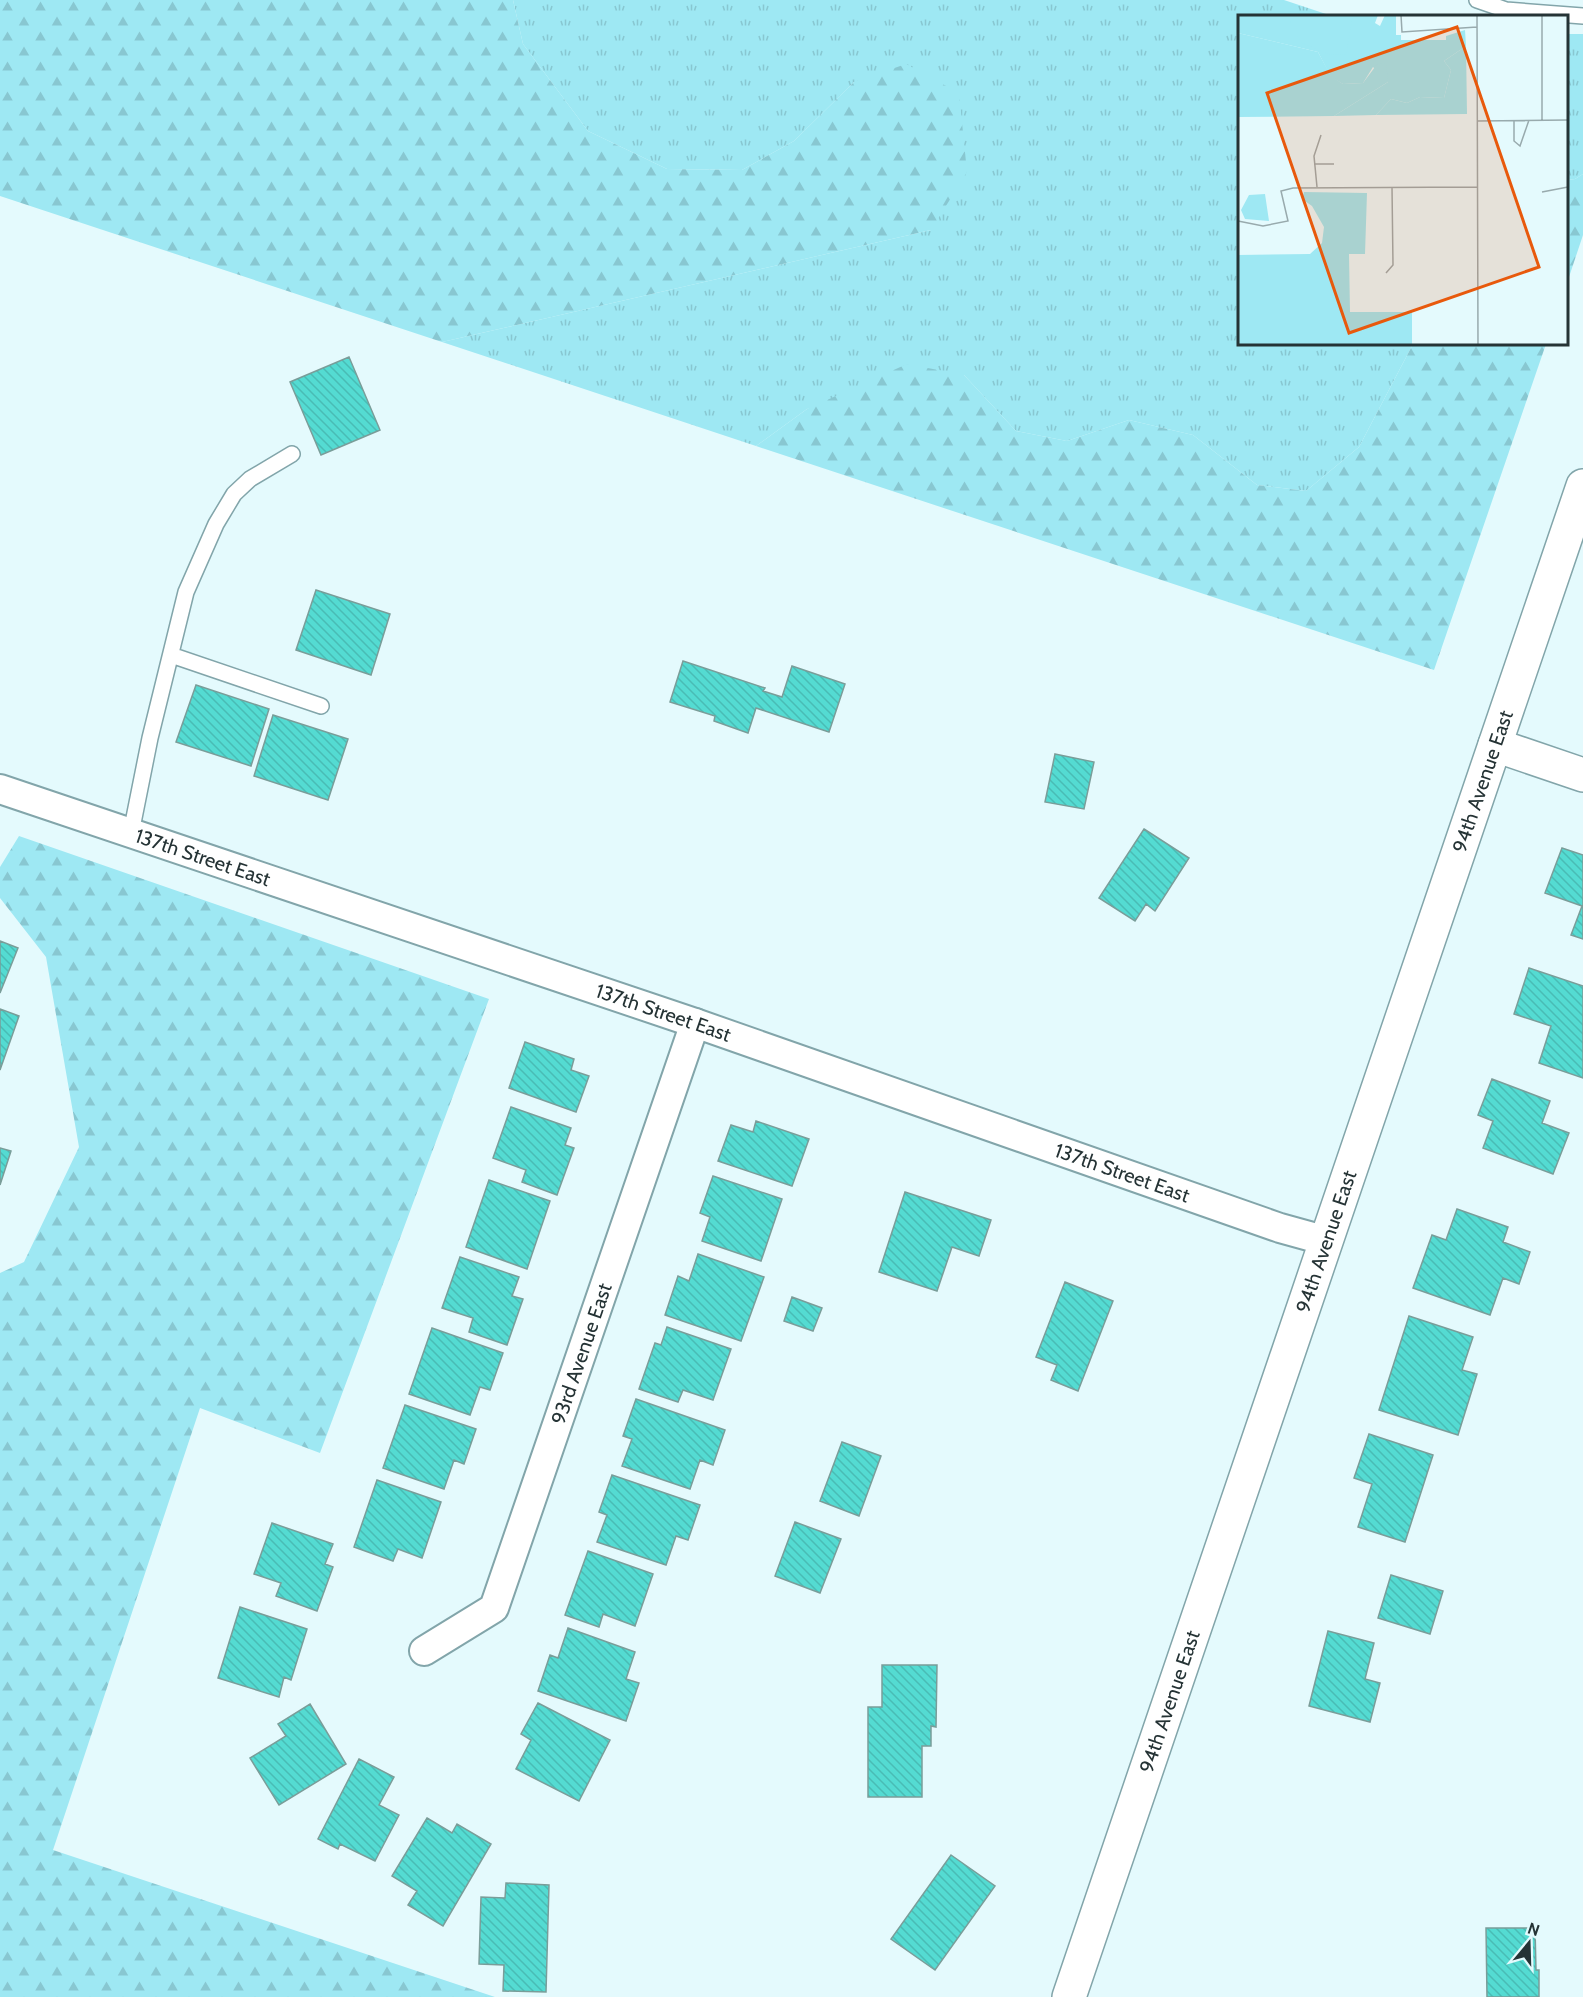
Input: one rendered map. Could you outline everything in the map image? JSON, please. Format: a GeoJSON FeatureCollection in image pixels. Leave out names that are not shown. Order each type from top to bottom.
{"type":"FeatureCollection","features":[{"type":"Feature","properties":{"kind":"main road","name":"94th Avenue East"},"geometry":{"type":"LineString","coordinates":[[1069,1997],[1583,486]]}},
{"type":"Feature","properties":{"kind":"main road"},"geometry":{"type":"LineString","coordinates":[[1495,745],[1583,775]]}},
{"type":"Feature","properties":{"kind":"street","name":"137th Street East"},"geometry":{"type":"LineString","coordinates":[[0,789],[695,1023],[1280,1228],[1327,1241]]}},
{"type":"Feature","properties":{"kind":"street","name":"93rd Avenue East"},"geometry":{"type":"LineString","coordinates":[[424,1651],[494,1608],[695,1023]]}},
{"type":"Feature","properties":{"kind":"lane"},"geometry":{"type":"LineString","coordinates":[[1477,0],[1506,9],[1583,16]]}},
{"type":"Feature","properties":{"kind":"lane"},"geometry":{"type":"LineString","coordinates":[[131,833],[150,738],[186,592],[216,524],[234,494],[250,479],[292,454]]}},
{"type":"Feature","properties":{"kind":"lane"},"geometry":{"type":"LineString","coordinates":[[171,655],[321,706]]}},
{"type":"Feature","properties":{"kind":"green space"},"geometry":{"type":"Polygon","coordinates":[[[0,0],[513,0],[523,44],[588,131],[667,169],[742,170],[794,141],[854,82],[906,64],[959,93],[967,172],[931,230],[442,342],[0,196],[0,0]]]}},
{"type":"Feature","properties":{"kind":"green space"},"geometry":{"type":"Polygon","coordinates":[[[513,0],[1284,0],[1329,15],[1238,15],[1238,345],[1412,345],[1359,447],[1306,491],[1257,485],[1193,435],[1129,420],[1067,441],[1016,431],[964,375],[807,409],[756,446],[442,342],[931,230],[854,82],[794,141],[742,170],[667,169],[588,131],[523,44],[513,0]]]}},
{"type":"Feature","properties":{"kind":"green space"},"geometry":{"type":"Polygon","coordinates":[[[1568,34],[1583,34],[1583,174],[1568,180],[1568,34]]]}},
{"type":"Feature","properties":{"kind":"green space"},"geometry":{"type":"Polygon","coordinates":[[[1583,174],[1583,235],[1568,280],[1568,180],[1583,174]]]}},
{"type":"Feature","properties":{"kind":"green space"},"geometry":{"type":"Polygon","coordinates":[[[1412,345],[1546,345],[1434,670],[756,446],[807,409],[907,364],[964,375],[1016,431],[1067,441],[1129,420],[1193,435],[1257,485],[1306,491],[1359,447],[1412,345]]]}},
{"type":"Feature","properties":{"kind":"green space"},"geometry":{"type":"Polygon","coordinates":[[[19,836],[489,999],[320,1453],[200,1408],[53,1850],[495,1997],[0,1997],[0,1273],[24,1262],[79,1147],[46,957],[0,898],[0,867],[19,836]]]}},
{"type":"Feature","properties":{"kind":"building"},"geometry":{"type":"Polygon","coordinates":[[[349,357],[380,430],[321,455],[290,382],[349,357]]]}},
{"type":"Feature","properties":{"kind":"building"},"geometry":{"type":"Polygon","coordinates":[[[316,590],[390,614],[371,675],[296,650],[316,590]]]}},
{"type":"Feature","properties":{"kind":"building"},"geometry":{"type":"Polygon","coordinates":[[[683,661],[765,688],[763,691],[782,697],[792,666],[845,684],[829,732],[756,708],[748,733],[714,721],[715,716],[670,702],[683,661]]]}},
{"type":"Feature","properties":{"kind":"building"},"geometry":{"type":"Polygon","coordinates":[[[196,685],[269,709],[251,766],[176,742],[196,685]]]}},
{"type":"Feature","properties":{"kind":"building"},"geometry":{"type":"Polygon","coordinates":[[[273,715],[348,739],[328,800],[254,776],[273,715]]]}},
{"type":"Feature","properties":{"kind":"building"},"geometry":{"type":"Polygon","coordinates":[[[1055,754],[1094,762],[1084,809],[1045,802],[1055,754]]]}},
{"type":"Feature","properties":{"kind":"building"},"geometry":{"type":"Polygon","coordinates":[[[1144,829],[1189,858],[1155,911],[1146,904],[1135,921],[1099,898],[1144,829]]]}},
{"type":"Feature","properties":{"kind":"building"},"geometry":{"type":"Polygon","coordinates":[[[1562,848],[1583,855],[1583,939],[1571,935],[1582,906],[1545,893],[1562,848]]]}},
{"type":"Feature","properties":{"kind":"building"},"geometry":{"type":"Polygon","coordinates":[[[0,941],[18,948],[0,993],[0,941]]]}},
{"type":"Feature","properties":{"kind":"building"},"geometry":{"type":"Polygon","coordinates":[[[1529,968],[1583,986],[1583,1078],[1539,1063],[1551,1026],[1514,1014],[1529,968]]]}},
{"type":"Feature","properties":{"kind":"building"},"geometry":{"type":"Polygon","coordinates":[[[0,1009],[19,1016],[0,1070],[0,1009]]]}},
{"type":"Feature","properties":{"kind":"building"},"geometry":{"type":"Polygon","coordinates":[[[525,1042],[574,1059],[571,1070],[589,1076],[576,1112],[509,1088],[525,1042]]]}},
{"type":"Feature","properties":{"kind":"building"},"geometry":{"type":"Polygon","coordinates":[[[1492,1079],[1550,1101],[1542,1123],[1569,1133],[1553,1174],[1483,1148],[1493,1121],[1478,1115],[1492,1079]]]}},
{"type":"Feature","properties":{"kind":"building"},"geometry":{"type":"Polygon","coordinates":[[[511,1107],[571,1128],[565,1145],[574,1148],[557,1195],[522,1182],[526,1170],[493,1158],[511,1107]]]}},
{"type":"Feature","properties":{"kind":"building"},"geometry":{"type":"Polygon","coordinates":[[[756,1121],[809,1139],[792,1186],[718,1161],[731,1125],[753,1132],[756,1121]]]}},
{"type":"Feature","properties":{"kind":"building"},"geometry":{"type":"Polygon","coordinates":[[[0,1148],[11,1151],[0,1185],[0,1148]]]}},
{"type":"Feature","properties":{"kind":"building"},"geometry":{"type":"Polygon","coordinates":[[[713,1176],[782,1199],[761,1261],[702,1241],[710,1217],[700,1213],[713,1176]]]}},
{"type":"Feature","properties":{"kind":"building"},"geometry":{"type":"Polygon","coordinates":[[[489,1180],[550,1201],[527,1269],[466,1247],[489,1180]]]}},
{"type":"Feature","properties":{"kind":"building"},"geometry":{"type":"Polygon","coordinates":[[[905,1192],[991,1220],[979,1256],[952,1247],[937,1291],[879,1272],[905,1192]]]}},
{"type":"Feature","properties":{"kind":"building"},"geometry":{"type":"Polygon","coordinates":[[[1457,1209],[1508,1227],[1503,1242],[1530,1252],[1519,1284],[1503,1278],[1490,1315],[1413,1288],[1432,1235],[1446,1240],[1457,1209]]]}},
{"type":"Feature","properties":{"kind":"building"},"geometry":{"type":"Polygon","coordinates":[[[698,1254],[764,1277],[741,1341],[665,1315],[678,1276],[689,1281],[698,1254]]]}},
{"type":"Feature","properties":{"kind":"building"},"geometry":{"type":"Polygon","coordinates":[[[460,1257],[519,1277],[512,1296],[523,1299],[507,1345],[469,1332],[473,1318],[442,1308],[460,1257]]]}},
{"type":"Feature","properties":{"kind":"building"},"geometry":{"type":"Polygon","coordinates":[[[1065,1282],[1113,1301],[1078,1391],[1051,1380],[1057,1365],[1036,1357],[1065,1282]]]}},
{"type":"Feature","properties":{"kind":"building"},"geometry":{"type":"Polygon","coordinates":[[[792,1297],[822,1308],[813,1331],[784,1321],[792,1297]]]}},
{"type":"Feature","properties":{"kind":"building"},"geometry":{"type":"Polygon","coordinates":[[[1409,1316],[1473,1337],[1462,1370],[1477,1374],[1458,1435],[1379,1410],[1409,1316]]]}},
{"type":"Feature","properties":{"kind":"building"},"geometry":{"type":"Polygon","coordinates":[[[667,1327],[731,1349],[713,1400],[683,1390],[678,1402],[639,1389],[655,1343],[661,1345],[667,1327]]]}},
{"type":"Feature","properties":{"kind":"building"},"geometry":{"type":"Polygon","coordinates":[[[432,1328],[503,1353],[490,1390],[480,1387],[470,1415],[409,1394],[432,1328]]]}},
{"type":"Feature","properties":{"kind":"building"},"geometry":{"type":"Polygon","coordinates":[[[636,1399],[725,1430],[713,1465],[700,1460],[690,1489],[622,1466],[632,1439],[623,1436],[636,1399]]]}},
{"type":"Feature","properties":{"kind":"building"},"geometry":{"type":"Polygon","coordinates":[[[405,1405],[476,1429],[464,1464],[454,1460],[444,1489],[383,1468],[405,1405]]]}},
{"type":"Feature","properties":{"kind":"building"},"geometry":{"type":"Polygon","coordinates":[[[1369,1434],[1433,1455],[1405,1542],[1358,1527],[1372,1484],[1354,1478],[1369,1434]]]}},
{"type":"Feature","properties":{"kind":"building"},"geometry":{"type":"Polygon","coordinates":[[[842,1442],[881,1456],[859,1516],[820,1501],[842,1442]]]}},
{"type":"Feature","properties":{"kind":"building"},"geometry":{"type":"Polygon","coordinates":[[[612,1475],[700,1505],[688,1540],[676,1536],[666,1565],[597,1542],[607,1515],[599,1512],[612,1475]]]}},
{"type":"Feature","properties":{"kind":"building"},"geometry":{"type":"Polygon","coordinates":[[[377,1480],[441,1502],[422,1558],[398,1549],[393,1561],[354,1547],[377,1480]]]}},
{"type":"Feature","properties":{"kind":"building"},"geometry":{"type":"Polygon","coordinates":[[[795,1522],[841,1539],[820,1593],[775,1576],[795,1522]]]}},
{"type":"Feature","properties":{"kind":"building"},"geometry":{"type":"Polygon","coordinates":[[[272,1523],[333,1544],[325,1564],[333,1567],[317,1611],[276,1596],[281,1583],[254,1574],[272,1523]]]}},
{"type":"Feature","properties":{"kind":"building"},"geometry":{"type":"Polygon","coordinates":[[[588,1551],[653,1574],[635,1626],[603,1614],[599,1627],[565,1615],[588,1551]]]}},
{"type":"Feature","properties":{"kind":"building"},"geometry":{"type":"Polygon","coordinates":[[[1391,1575],[1443,1591],[1430,1634],[1378,1618],[1391,1575]]]}},
{"type":"Feature","properties":{"kind":"building"},"geometry":{"type":"Polygon","coordinates":[[[240,1607],[307,1629],[291,1680],[284,1677],[279,1697],[218,1678],[240,1607]]]}},
{"type":"Feature","properties":{"kind":"building"},"geometry":{"type":"Polygon","coordinates":[[[568,1628],[635,1652],[626,1679],[639,1683],[626,1721],[538,1691],[550,1655],[558,1658],[568,1628]]]}},
{"type":"Feature","properties":{"kind":"building"},"geometry":{"type":"Polygon","coordinates":[[[1328,1631],[1374,1643],[1365,1679],[1380,1683],[1370,1722],[1309,1706],[1328,1631]]]}},
{"type":"Feature","properties":{"kind":"building"},"geometry":{"type":"Polygon","coordinates":[[[882,1665],[937,1665],[936,1727],[931,1726],[931,1746],[922,1746],[922,1797],[868,1797],[868,1707],[882,1707],[882,1665]]]}},
{"type":"Feature","properties":{"kind":"building"},"geometry":{"type":"Polygon","coordinates":[[[538,1703],[610,1740],[579,1801],[516,1769],[531,1740],[521,1734],[538,1703]]]}},
{"type":"Feature","properties":{"kind":"building"},"geometry":{"type":"Polygon","coordinates":[[[310,1704],[346,1764],[279,1805],[250,1758],[286,1736],[278,1724],[310,1704]]]}},
{"type":"Feature","properties":{"kind":"building"},"geometry":{"type":"Polygon","coordinates":[[[359,1759],[394,1777],[379,1805],[399,1815],[375,1861],[340,1844],[338,1849],[318,1839],[359,1759]]]}},
{"type":"Feature","properties":{"kind":"building"},"geometry":{"type":"Polygon","coordinates":[[[427,1818],[452,1833],[457,1824],[491,1844],[443,1926],[408,1905],[417,1891],[392,1876],[427,1818]]]}},
{"type":"Feature","properties":{"kind":"building"},"geometry":{"type":"Polygon","coordinates":[[[951,1855],[995,1886],[935,1970],[891,1939],[951,1855]]]}},
{"type":"Feature","properties":{"kind":"building"},"geometry":{"type":"Polygon","coordinates":[[[506,1883],[549,1885],[546,1992],[503,1991],[504,1965],[479,1964],[481,1897],[505,1898],[506,1883]]]}},
{"type":"Feature","properties":{"kind":"building"},"geometry":{"type":"Polygon","coordinates":[[[1486,1928],[1535,1928],[1539,1997],[1487,1997],[1486,1928]]]}}]}
